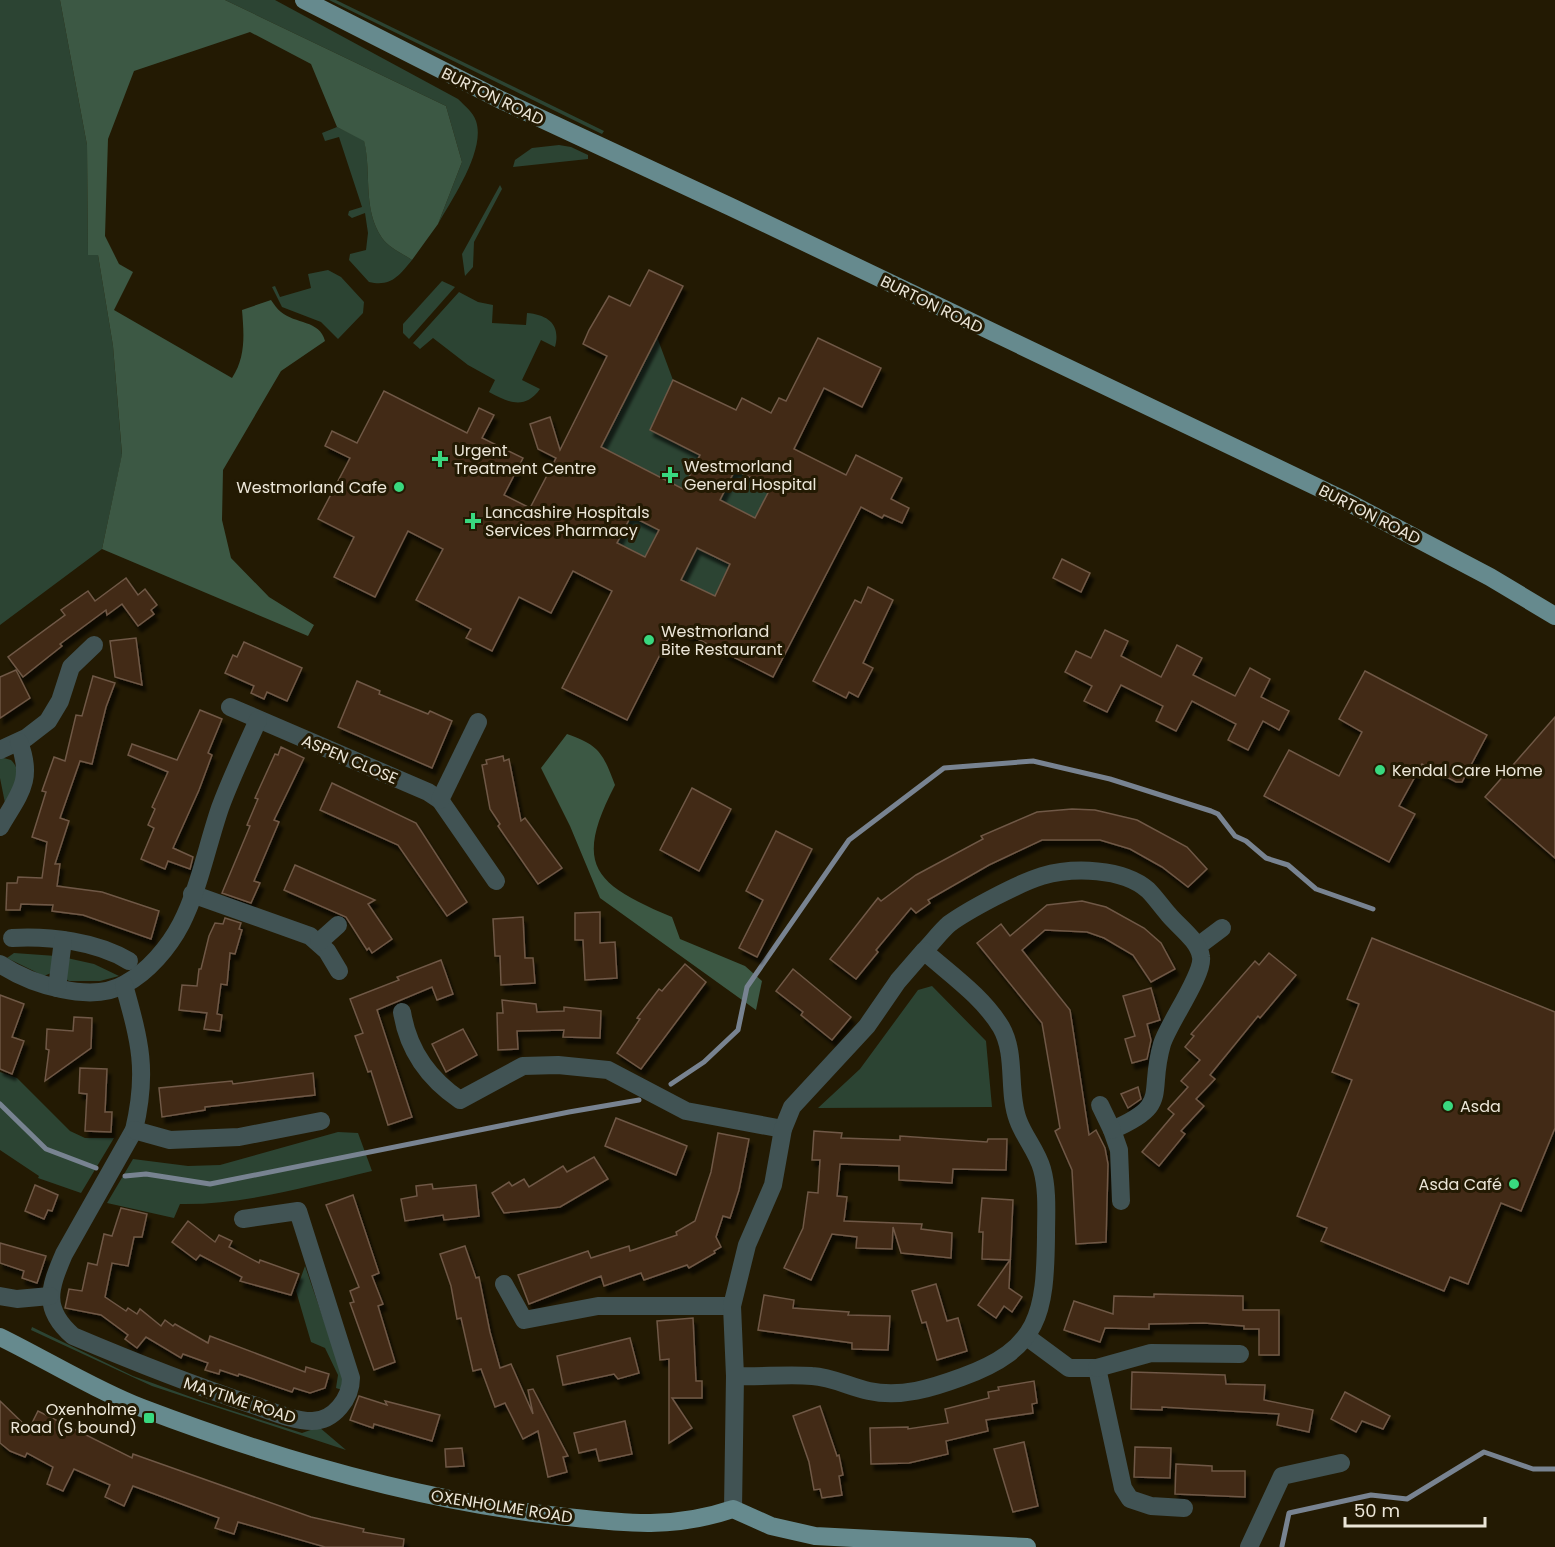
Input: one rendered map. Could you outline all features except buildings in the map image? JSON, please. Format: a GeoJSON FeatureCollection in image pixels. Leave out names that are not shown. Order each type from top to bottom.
{"type":"FeatureCollection","features":[{"type":"Feature","properties":{"kind":"main road","name":"BURTON ROAD"},"geometry":{"type":"LineString","coordinates":[[304,0],[501,100],[731,207],[1359,508],[1490,577],[1555,616]]}},
{"type":"Feature","properties":{"kind":"main road","name":"OXENHOLME ROAD"},"geometry":{"type":"LineString","coordinates":[[0,1337],[140,1407],[323,1469],[381,1485],[516,1511],[651,1524],[698,1520],[733,1509]]}},
{"type":"Feature","properties":{"kind":"main road"},"geometry":{"type":"LineString","coordinates":[[733,1509],[771,1526],[815,1536],[1027,1547]]}},
{"type":"Feature","properties":{"kind":"street"},"geometry":{"type":"LineString","coordinates":[[0,750],[19,742],[51,717],[60,701],[71,667],[94,645]]}},
{"type":"Feature","properties":{"kind":"street","name":"ASPEN CLOSE"},"geometry":{"type":"LineString","coordinates":[[230,707],[429,792],[440,800],[496,880]]}},
{"type":"Feature","properties":{"kind":"street"},"geometry":{"type":"LineString","coordinates":[[0,964],[33,982],[57,988],[98,991],[124,985],[147,967],[168,944],[181,924],[221,806],[258,720]]}},
{"type":"Feature","properties":{"kind":"street"},"geometry":{"type":"LineString","coordinates":[[440,800],[477,722]]}},
{"type":"Feature","properties":{"kind":"street"},"geometry":{"type":"LineString","coordinates":[[0,827],[25,781],[26,766],[19,742]]}},
{"type":"Feature","properties":{"kind":"street"},"geometry":{"type":"LineString","coordinates":[[733,1509],[735,1376],[732,1306],[747,1245],[773,1185],[783,1129],[792,1107],[867,1026],[897,981],[949,925],[1041,876],[1071,871],[1101,873],[1127,879],[1147,889],[1198,946],[1202,960],[1188,993],[1166,1033],[1159,1055],[1155,1094],[1149,1110],[1137,1119],[1112,1130]]}},
{"type":"Feature","properties":{"kind":"street"},"geometry":{"type":"LineString","coordinates":[[192,894],[256,919],[296,929],[319,942],[339,971]]}},
{"type":"Feature","properties":{"kind":"street"},"geometry":{"type":"LineString","coordinates":[[319,942],[338,925]]}},
{"type":"Feature","properties":{"kind":"street"},"geometry":{"type":"LineString","coordinates":[[1198,946],[1222,928]]}},
{"type":"Feature","properties":{"kind":"street"},"geometry":{"type":"LineString","coordinates":[[12,938],[34,937],[63,940],[103,950],[129,961]]}},
{"type":"Feature","properties":{"kind":"street"},"geometry":{"type":"LineString","coordinates":[[57,988],[63,940]]}},
{"type":"Feature","properties":{"kind":"street"},"geometry":{"type":"LineString","coordinates":[[735,1376],[814,1376],[868,1391],[888,1394],[909,1393],[964,1376],[1007,1354],[1027,1337],[1040,1313],[1046,1282],[1046,1196],[1042,1169],[1018,1122],[1012,1095],[1011,1059],[1002,1029],[983,1003],[924,951]]}},
{"type":"Feature","properties":{"kind":"street"},"geometry":{"type":"LineString","coordinates":[[0,1296],[17,1299],[50,1296],[64,1254],[134,1130],[143,1086],[142,1058],[124,985]]}},
{"type":"Feature","properties":{"kind":"street"},"geometry":{"type":"LineString","coordinates":[[402,1012],[405,1031],[418,1059],[439,1087],[460,1100],[481,1099],[523,1066],[558,1065],[608,1070],[686,1111],[783,1129]]}},
{"type":"Feature","properties":{"kind":"street"},"geometry":{"type":"LineString","coordinates":[[1100,1105],[1119,1150],[1121,1201]]}},
{"type":"Feature","properties":{"kind":"street"},"geometry":{"type":"LineString","coordinates":[[134,1130],[170,1140],[239,1137],[321,1121]]}},
{"type":"Feature","properties":{"kind":"street","name":"MAYTIME ROAD"},"geometry":{"type":"LineString","coordinates":[[50,1296],[59,1321],[74,1336],[166,1376],[292,1417],[320,1420],[347,1400],[351,1390],[351,1378],[298,1211],[243,1219]]}},
{"type":"Feature","properties":{"kind":"street"},"geometry":{"type":"LineString","coordinates":[[504,1284],[524,1320],[598,1306],[732,1306]]}},
{"type":"Feature","properties":{"kind":"street"},"geometry":{"type":"LineString","coordinates":[[1027,1337],[1069,1368],[1097,1368],[1151,1353],[1240,1354]]}},
{"type":"Feature","properties":{"kind":"street"},"geometry":{"type":"LineString","coordinates":[[1097,1368],[1123,1488],[1130,1499],[1151,1506],[1184,1508]]}},
{"type":"Feature","properties":{"kind":"street"},"geometry":{"type":"LineString","coordinates":[[1249,1547],[1282,1476],[1341,1463]]}},
{"type":"Feature","properties":{"kind":"green space"},"geometry":{"type":"Polygon","coordinates":[[[0,0],[60,0],[87,145],[88,254],[98,255],[113,346],[122,455],[102,549],[0,625],[0,0]]]}},
{"type":"Feature","properties":{"kind":"green space"},"geometry":{"type":"Polygon","coordinates":[[[60,0],[225,0],[446,106],[462,162],[438,224],[412,260],[388,244],[376,227],[370,203],[364,141],[337,127],[311,64],[250,32],[134,71],[108,139],[105,236],[119,264],[133,272],[114,310],[232,378],[242,354],[242,310],[271,300],[287,316],[318,329],[325,341],[281,371],[223,470],[222,520],[231,558],[269,597],[314,625],[308,636],[102,549],[122,454],[113,346],[98,255],[88,255],[87,145],[60,0]]]}},
{"type":"Feature","properties":{"kind":"green space"},"geometry":{"type":"Polygon","coordinates":[[[225,0],[275,0],[458,99],[468,109],[476,121],[478,133],[476,146],[466,174],[438,224],[462,162],[446,106],[225,0]]]}},
{"type":"Feature","properties":{"kind":"green space"},"geometry":{"type":"Polygon","coordinates":[[[329,0],[336,0],[604,131],[602,134],[329,0]]]}},
{"type":"Feature","properties":{"kind":"green space"},"geometry":{"type":"Polygon","coordinates":[[[337,127],[364,140],[370,203],[376,227],[388,244],[412,260],[394,279],[383,283],[369,282],[349,260],[350,254],[366,250],[368,233],[365,213],[352,218],[348,215],[349,211],[362,207],[339,137],[325,141],[322,133],[337,127]]]}},
{"type":"Feature","properties":{"kind":"green space"},"geometry":{"type":"Polygon","coordinates":[[[559,145],[571,147],[588,155],[588,159],[513,167],[515,160],[532,148],[559,145]]]}},
{"type":"Feature","properties":{"kind":"green space"},"geometry":{"type":"Polygon","coordinates":[[[500,185],[502,189],[474,242],[473,267],[465,276],[462,254],[500,185]]]}},
{"type":"Feature","properties":{"kind":"green space"},"geometry":{"type":"Polygon","coordinates":[[[328,270],[341,277],[364,302],[363,313],[338,339],[321,322],[282,307],[272,287],[275,286],[280,297],[311,288],[308,274],[328,270]]]}},
{"type":"Feature","properties":{"kind":"green space"},"geometry":{"type":"Polygon","coordinates":[[[442,281],[455,287],[409,339],[403,333],[403,324],[442,281]]]}},
{"type":"Feature","properties":{"kind":"green space"},"geometry":{"type":"Polygon","coordinates":[[[459,292],[478,302],[493,305],[492,323],[526,325],[527,313],[541,316],[551,322],[556,332],[555,347],[541,340],[522,380],[540,389],[529,400],[510,401],[489,392],[495,380],[468,365],[433,338],[420,349],[413,343],[459,292]]]}},
{"type":"Feature","properties":{"kind":"green space"},"geometry":{"type":"Polygon","coordinates":[[[657,337],[673,380],[650,430],[700,455],[683,489],[601,447],[657,337]]]}},
{"type":"Feature","properties":{"kind":"green space"},"geometry":{"type":"Polygon","coordinates":[[[735,470],[771,487],[762,505],[781,514],[747,526],[751,516],[720,500],[735,470]]]}},
{"type":"Feature","properties":{"kind":"green space"},"geometry":{"type":"Polygon","coordinates":[[[631,516],[659,530],[645,557],[617,543],[631,516]]]}},
{"type":"Feature","properties":{"kind":"green space"},"geometry":{"type":"Polygon","coordinates":[[[697,548],[775,579],[723,581],[715,596],[681,580],[697,548]]]}},
{"type":"Feature","properties":{"kind":"green space"},"geometry":{"type":"Polygon","coordinates":[[[567,734],[586,742],[598,752],[607,765],[615,785],[595,835],[594,854],[598,869],[624,894],[672,917],[680,939],[745,966],[762,981],[756,1010],[600,898],[570,826],[541,768],[567,734]]]}},
{"type":"Feature","properties":{"kind":"green space"},"geometry":{"type":"Polygon","coordinates":[[[0,757],[11,760],[17,771],[16,781],[5,803],[0,778],[0,757]]]}},
{"type":"Feature","properties":{"kind":"green space"},"geometry":{"type":"Polygon","coordinates":[[[14,953],[56,956],[51,973],[44,976],[7,958],[14,953]]]}},
{"type":"Feature","properties":{"kind":"green space"},"geometry":{"type":"Polygon","coordinates":[[[67,958],[94,964],[119,976],[100,981],[69,981],[66,979],[67,958]]]}},
{"type":"Feature","properties":{"kind":"green space"},"geometry":{"type":"Polygon","coordinates":[[[932,986],[986,1041],[992,1107],[818,1108],[860,1069],[918,990],[932,986]]]}},
{"type":"Feature","properties":{"kind":"green space"},"geometry":{"type":"Polygon","coordinates":[[[0,1072],[17,1078],[70,1131],[85,1138],[114,1138],[81,1193],[38,1178],[39,1176],[0,1150],[0,1072]]]}},
{"type":"Feature","properties":{"kind":"green space"},"geometry":{"type":"Polygon","coordinates":[[[338,1132],[358,1133],[372,1171],[253,1198],[180,1204],[174,1218],[107,1203],[133,1159],[188,1166],[220,1165],[338,1132]]]}},
{"type":"Feature","properties":{"kind":"green space"},"geometry":{"type":"Polygon","coordinates":[[[305,1266],[333,1347],[343,1364],[342,1390],[336,1388],[338,1375],[325,1348],[311,1342],[296,1291],[305,1266]]]}},
{"type":"Feature","properties":{"kind":"green space"},"geometry":{"type":"Polygon","coordinates":[[[32,1327],[133,1376],[202,1401],[302,1433],[319,1427],[346,1450],[152,1386],[31,1330],[32,1327]]]}},
{"type":"Feature","properties":{"kind":"waterway"},"geometry":{"type":"LineString","coordinates":[[671,1084],[704,1062],[738,1030],[747,987],[849,840],[944,768],[1033,761],[1110,779],[1211,811],[1218,814],[1235,836],[1246,841],[1266,858],[1288,865],[1316,889],[1373,909]]}},
{"type":"Feature","properties":{"kind":"waterway"},"geometry":{"type":"LineString","coordinates":[[125,1176],[146,1174],[210,1184],[639,1100]]}},
{"type":"Feature","properties":{"kind":"waterway"},"geometry":{"type":"LineString","coordinates":[[0,1104],[46,1149],[96,1168]]}},
{"type":"Feature","properties":{"kind":"waterway"},"geometry":{"type":"LineString","coordinates":[[1282,1546],[1289,1513],[1371,1495],[1407,1499],[1484,1452],[1533,1469],[1555,1469]]}},
{"type":"Feature","properties":{"kind":"place","name":"Urgent Treatment Centre"},"geometry":{"type":"Point","coordinates":[440,459]}},
{"type":"Feature","properties":{"kind":"place","name":"Westmorland General Hospital"},"geometry":{"type":"Point","coordinates":[670,475]}},
{"type":"Feature","properties":{"kind":"place","name":"Westmorland Cafe"},"geometry":{"type":"Point","coordinates":[399,487]}},
{"type":"Feature","properties":{"kind":"place","name":"Lancashire Hospitals Services Pharmacy"},"geometry":{"type":"Point","coordinates":[473,521]}},
{"type":"Feature","properties":{"kind":"place","name":"Westmorland Bite Restaurant"},"geometry":{"type":"Point","coordinates":[649,640]}},
{"type":"Feature","properties":{"kind":"place","name":"Kendal Care Home"},"geometry":{"type":"Point","coordinates":[1380,770]}},
{"type":"Feature","properties":{"kind":"place","name":"Asda"},"geometry":{"type":"Point","coordinates":[1448,1106]}},
{"type":"Feature","properties":{"kind":"place","name":"Asda Café"},"geometry":{"type":"Point","coordinates":[1514,1184]}},
{"type":"Feature","properties":{"kind":"place","name":"Oxenholme Road (S bound)"},"geometry":{"type":"Point","coordinates":[149,1418]}}]}
